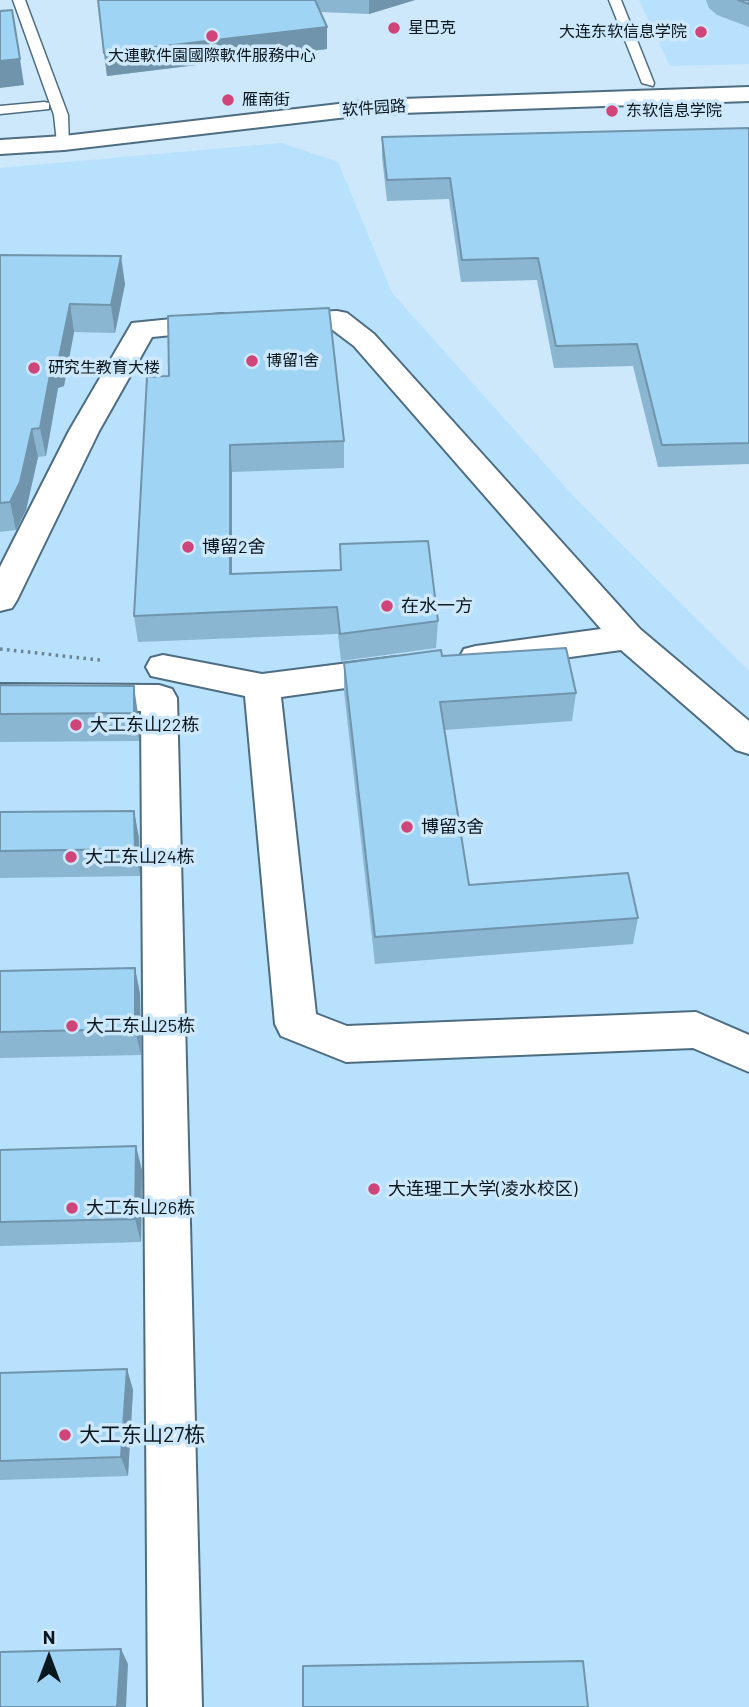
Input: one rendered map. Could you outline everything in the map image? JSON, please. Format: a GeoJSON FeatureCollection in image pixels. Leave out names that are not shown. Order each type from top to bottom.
{"type":"FeatureCollection","features":[{"type":"Feature","properties":{"kind":"street","name":"软件园路"},"geometry":{"type":"LineString","coordinates":[[0,131],[342,96],[460,88],[749,80]]}},
{"type":"Feature","properties":{"kind":"street","name":"软件园路"},"geometry":{"type":"LineString","coordinates":[[0,147],[56,126],[373,107],[749,94]]}},
{"type":"Feature","properties":{"kind":"street"},"geometry":{"type":"LineString","coordinates":[[0,600],[84,430],[142,329],[234,322],[337,319],[363,340],[628,637],[749,741]]}},
{"type":"Feature","properties":{"kind":"street"},"geometry":{"type":"LineString","coordinates":[[163,667],[262,687],[628,637]]}},
{"type":"Feature","properties":{"kind":"street"},"geometry":{"type":"LineString","coordinates":[[262,687],[296,1024],[346,1044],[696,1030],[749,1054]]}},
{"type":"Feature","properties":{"kind":"street"},"geometry":{"type":"LineString","coordinates":[[0,696],[159,698],[174,1707]]}},
{"type":"Feature","properties":{"kind":"lane"},"geometry":{"type":"LineString","coordinates":[[4,0],[56,126]]}},
{"type":"Feature","properties":{"kind":"lane"},"geometry":{"type":"LineString","coordinates":[[19,0],[56,126]]}},
{"type":"Feature","properties":{"kind":"lane"},"geometry":{"type":"LineString","coordinates":[[615,0],[648,83]]}},
{"type":"Feature","properties":{"kind":"lane"},"geometry":{"type":"LineString","coordinates":[[0,110],[56,126]]}},
{"type":"Feature","properties":{"kind":"path"},"geometry":{"type":"LineString","coordinates":[[0,649],[163,667]]}},
{"type":"Feature","properties":{"kind":"shaded area","name":"大连东软信息学院"},"geometry":{"type":"Polygon","coordinates":[[[639,0],[749,0],[749,64],[670,66],[639,0]]]}},
{"type":"Feature","properties":{"kind":"shaded area","name":"大连理工大学(凌水校区)"},"geometry":{"type":"Polygon","coordinates":[[[281,143],[338,162],[392,293],[577,500],[749,671],[749,1707],[0,1707],[0,168],[281,143]]]}},
{"type":"Feature","properties":{"kind":"building"},"geometry":{"type":"Polygon","coordinates":[[[98,0],[315,0],[327,27],[104,53],[98,0]]]}},
{"type":"Feature","properties":{"kind":"building"},"geometry":{"type":"Polygon","coordinates":[[[12,10],[20,59],[0,61],[0,11],[12,10]]]}},
{"type":"Feature","properties":{"kind":"building"},"geometry":{"type":"Polygon","coordinates":[[[749,128],[749,443],[662,445],[637,344],[556,346],[538,258],[462,260],[450,178],[387,180],[382,137],[749,128]]]}},
{"type":"Feature","properties":{"kind":"building","name":"研究生教育大楼"},"geometry":{"type":"Polygon","coordinates":[[[0,255],[121,256],[111,305],[70,304],[59,358],[53,359],[40,428],[32,429],[20,482],[10,502],[0,503],[0,255]]]}},
{"type":"Feature","properties":{"kind":"building"},"geometry":{"type":"Polygon","coordinates":[[[329,308],[344,441],[230,445],[230,574],[341,570],[340,544],[428,541],[438,621],[340,634],[337,607],[134,616],[147,377],[169,376],[168,316],[329,308]]]}},
{"type":"Feature","properties":{"kind":"building","name":"博留3舍"},"geometry":{"type":"Polygon","coordinates":[[[566,648],[576,693],[440,702],[469,885],[628,873],[638,918],[375,937],[344,663],[441,650],[442,656],[566,648]]]}},
{"type":"Feature","properties":{"kind":"building"},"geometry":{"type":"Polygon","coordinates":[[[0,685],[134,686],[134,713],[0,714],[0,685]]]}},
{"type":"Feature","properties":{"kind":"building"},"geometry":{"type":"Polygon","coordinates":[[[134,811],[135,849],[0,851],[0,812],[134,811]]]}},
{"type":"Feature","properties":{"kind":"building"},"geometry":{"type":"Polygon","coordinates":[[[135,968],[135,1029],[0,1032],[0,971],[135,968]]]}},
{"type":"Feature","properties":{"kind":"building","name":"大工东山26栋"},"geometry":{"type":"Polygon","coordinates":[[[136,1146],[135,1219],[0,1222],[0,1150],[136,1146]]]}},
{"type":"Feature","properties":{"kind":"building","name":"大工东山27栋"},"geometry":{"type":"Polygon","coordinates":[[[127,1369],[121,1457],[0,1461],[0,1373],[127,1369]]]}},
{"type":"Feature","properties":{"kind":"building"},"geometry":{"type":"Polygon","coordinates":[[[121,1649],[117,1707],[0,1707],[0,1652],[121,1649]]]}},
{"type":"Feature","properties":{"kind":"building"},"geometry":{"type":"Polygon","coordinates":[[[583,1661],[588,1707],[303,1707],[303,1666],[583,1661]]]}},
{"type":"Feature","properties":{"kind":"place","name":"星巴克"},"geometry":{"type":"Point","coordinates":[394,28]}},
{"type":"Feature","properties":{"kind":"place","name":"大连东软信息学院"},"geometry":{"type":"Point","coordinates":[701,32]}},
{"type":"Feature","properties":{"kind":"place","name":"大連軟件園國際軟件服務中心"},"geometry":{"type":"Point","coordinates":[212,36]}},
{"type":"Feature","properties":{"kind":"place","name":"雁南街"},"geometry":{"type":"Point","coordinates":[228,100]}},
{"type":"Feature","properties":{"kind":"place","name":"东软信息学院"},"geometry":{"type":"Point","coordinates":[612,111]}},
{"type":"Feature","properties":{"kind":"place","name":"博留1舍"},"geometry":{"type":"Point","coordinates":[252,361]}},
{"type":"Feature","properties":{"kind":"place","name":"研究生教育大楼"},"geometry":{"type":"Point","coordinates":[34,368]}},
{"type":"Feature","properties":{"kind":"place","name":"博留2舍"},"geometry":{"type":"Point","coordinates":[188,547]}},
{"type":"Feature","properties":{"kind":"place","name":"在水一方"},"geometry":{"type":"Point","coordinates":[387,606]}},
{"type":"Feature","properties":{"kind":"place","name":"大工东山22栋"},"geometry":{"type":"Point","coordinates":[76,725]}},
{"type":"Feature","properties":{"kind":"place","name":"博留3舍"},"geometry":{"type":"Point","coordinates":[407,827]}},
{"type":"Feature","properties":{"kind":"place","name":"大工东山24栋"},"geometry":{"type":"Point","coordinates":[71,857]}},
{"type":"Feature","properties":{"kind":"place","name":"大工东山25栋"},"geometry":{"type":"Point","coordinates":[72,1026]}},
{"type":"Feature","properties":{"kind":"place","name":"大连理工大学(凌水校区)"},"geometry":{"type":"Point","coordinates":[374,1189]}},
{"type":"Feature","properties":{"kind":"place","name":"大工东山26栋"},"geometry":{"type":"Point","coordinates":[72,1208]}},
{"type":"Feature","properties":{"kind":"place","name":"大工东山27栋"},"geometry":{"type":"Point","coordinates":[65,1435]}}]}
